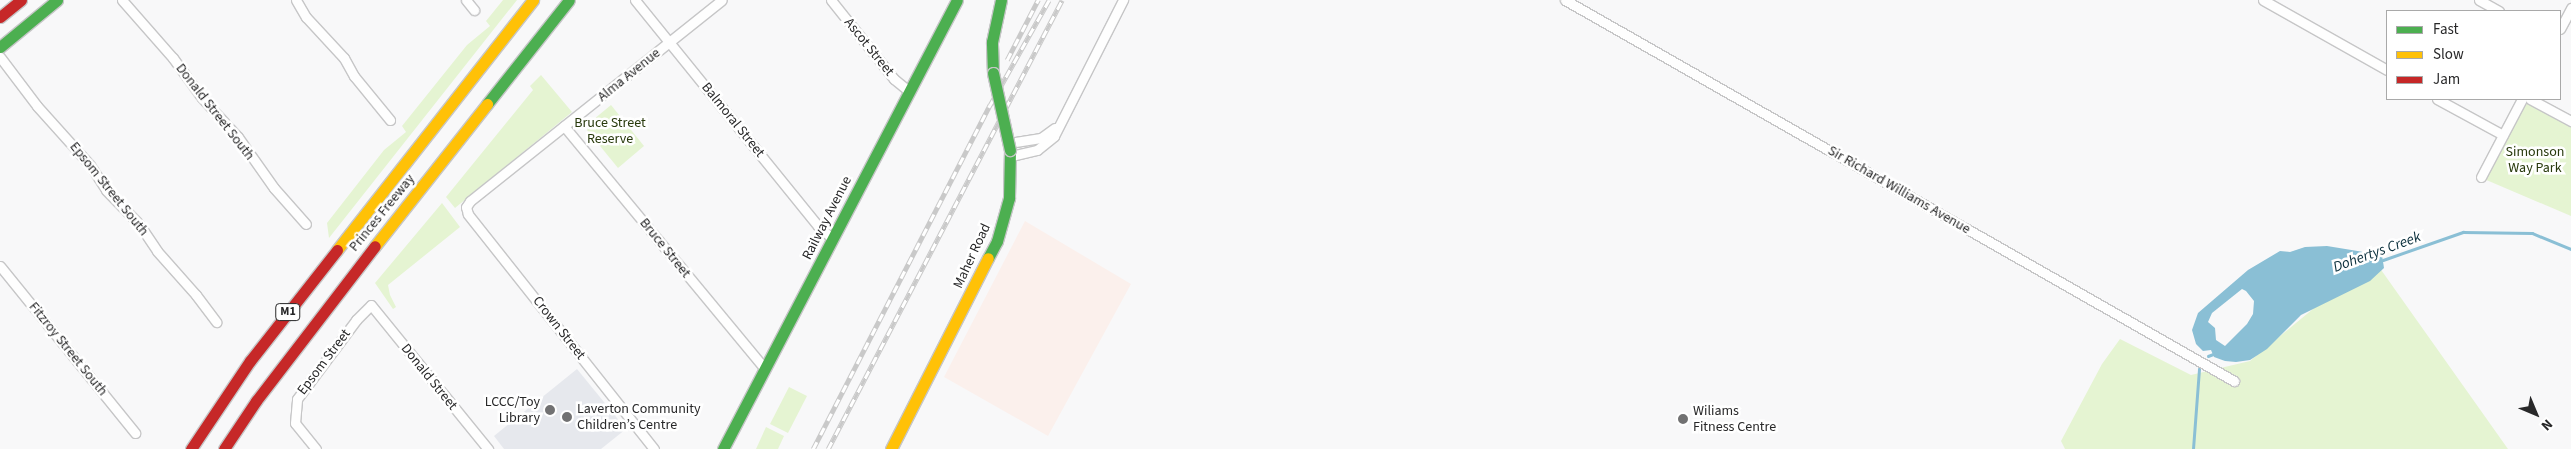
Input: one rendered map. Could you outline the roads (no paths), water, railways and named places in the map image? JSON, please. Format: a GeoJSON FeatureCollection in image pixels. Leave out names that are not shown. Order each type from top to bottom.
{"type":"FeatureCollection","features":[{"type":"Feature","properties":{"kind":"main road"},"geometry":{"type":"LineString","coordinates":[[0,17],[21,0]]}},
{"type":"Feature","properties":{"kind":"main road"},"geometry":{"type":"LineString","coordinates":[[0,47],[58,0]]}},
{"type":"Feature","properties":{"kind":"main road","name":"Princes Freeway"},"geometry":{"type":"LineString","coordinates":[[191,449],[217,407],[255,354],[533,0]]}},
{"type":"Feature","properties":{"kind":"main road","name":"Princes Freeway"},"geometry":{"type":"LineString","coordinates":[[224,449],[256,400],[323,312],[569,0]]}},
{"type":"Feature","properties":{"kind":"main road"},"geometry":{"type":"LineString","coordinates":[[485,107],[577,0]]}},
{"type":"Feature","properties":{"kind":"main road","name":"Railway Avenue"},"geometry":{"type":"LineString","coordinates":[[723,449],[956,0]]}},
{"type":"Feature","properties":{"kind":"main road","name":"Maher Road"},"geometry":{"type":"LineString","coordinates":[[891,449],[997,241],[1009,198],[1011,148],[996,94],[993,73],[992,42],[1001,0]]}},
{"type":"Feature","properties":{"kind":"main road"},"geometry":{"type":"LineString","coordinates":[[236,449],[323,312]]}},
{"type":"Feature","properties":{"kind":"street","name":"Donald Street South"},"geometry":{"type":"LineString","coordinates":[[122,0],[173,58],[202,98],[238,137],[270,184],[306,224]]}},
{"type":"Feature","properties":{"kind":"street"},"geometry":{"type":"LineString","coordinates":[[296,0],[306,17],[344,58],[354,76],[390,120]]}},
{"type":"Feature","properties":{"kind":"street"},"geometry":{"type":"LineString","coordinates":[[466,0],[474,10]]}},
{"type":"Feature","properties":{"kind":"street","name":"Balmoral Street"},"geometry":{"type":"LineString","coordinates":[[635,0],[818,226],[832,238]]}},
{"type":"Feature","properties":{"kind":"street","name":"Alma Avenue"},"geometry":{"type":"LineString","coordinates":[[466,206],[722,0]]}},
{"type":"Feature","properties":{"kind":"street","name":"Ascot Street"},"geometry":{"type":"LineString","coordinates":[[831,0],[894,78],[909,91]]}},
{"type":"Feature","properties":{"kind":"street"},"geometry":{"type":"LineString","coordinates":[[1011,148],[1033,151],[1045,145],[1056,133],[1123,0]]}},
{"type":"Feature","properties":{"kind":"street","name":"Sir Richard Williams Avenue"},"geometry":{"type":"LineString","coordinates":[[1565,0],[2234,381]]}},
{"type":"Feature","properties":{"kind":"street"},"geometry":{"type":"LineString","coordinates":[[2263,0],[2386,69]]}},
{"type":"Feature","properties":{"kind":"street"},"geometry":{"type":"LineString","coordinates":[[2479,0],[2497,10]]}},
{"type":"Feature","properties":{"kind":"street"},"geometry":{"type":"LineString","coordinates":[[2561,27],[2571,8]]}},
{"type":"Feature","properties":{"kind":"street","name":"Epsom Street South"},"geometry":{"type":"LineString","coordinates":[[0,57],[37,106],[90,165],[106,190],[139,224],[157,251],[196,295],[216,322]]}},
{"type":"Feature","properties":{"kind":"street"},"geometry":{"type":"LineString","coordinates":[[2439,100],[2503,134]]}},
{"type":"Feature","properties":{"kind":"street"},"geometry":{"type":"LineString","coordinates":[[2481,177],[2521,100]]}},
{"type":"Feature","properties":{"kind":"street"},"geometry":{"type":"LineString","coordinates":[[2532,100],[2571,121]]}},
{"type":"Feature","properties":{"kind":"street"},"geometry":{"type":"LineString","coordinates":[[1011,148],[1041,138],[1053,130],[1064,116]]}},
{"type":"Feature","properties":{"kind":"street","name":"Bruce Street"},"geometry":{"type":"LineString","coordinates":[[564,126],[765,369]]}},
{"type":"Feature","properties":{"kind":"street","name":"Crown Street"},"geometry":{"type":"LineString","coordinates":[[466,206],[468,214],[654,449]]}},
{"type":"Feature","properties":{"kind":"street","name":"Fitzroy Street South"},"geometry":{"type":"LineString","coordinates":[[0,266],[135,433]]}},
{"type":"Feature","properties":{"kind":"street","name":"Epsom Street"},"geometry":{"type":"LineString","coordinates":[[316,449],[295,423],[296,399],[356,320],[371,305]]}},
{"type":"Feature","properties":{"kind":"street","name":"Donald Street"},"geometry":{"type":"LineString","coordinates":[[371,305],[488,449]]}},
{"type":"Feature","properties":{"kind":"water"},"geometry":{"type":"Polygon","coordinates":[[[2327,246],[2382,255],[2384,268],[2370,281],[2301,315],[2267,349],[2250,360],[2225,361],[2214,357],[2211,350],[2203,351],[2196,344],[2192,330],[2198,313],[2248,270],[2280,251],[2290,252],[2305,247],[2327,246]],[[2242,289],[2212,313],[2208,322],[2215,328],[2216,340],[2225,346],[2247,324],[2253,314],[2254,301],[2242,289]]]}},
{"type":"Feature","properties":{"kind":"waterway","name":"Dohertys Creek"},"geometry":{"type":"LineString","coordinates":[[2383,260],[2463,232],[2532,233],[2571,249]]}},
{"type":"Feature","properties":{"kind":"waterway","name":"Dohertys Creek"},"geometry":{"type":"LineString","coordinates":[[2208,356],[2216,353]]}},
{"type":"Feature","properties":{"kind":"waterway","name":"Dohertys Creek"},"geometry":{"type":"LineString","coordinates":[[2193,449],[2199,369]]}},
{"type":"Feature","properties":{"kind":"railway"},"geometry":{"type":"LineString","coordinates":[[1007,60],[1038,0]]}},
{"type":"Feature","properties":{"kind":"railway"},"geometry":{"type":"LineString","coordinates":[[813,449],[990,105],[1049,0]]}},
{"type":"Feature","properties":{"kind":"railway"},"geometry":{"type":"LineString","coordinates":[[828,449],[1062,0]]}},
{"type":"Feature","properties":{"kind":"place","name":"LCCC/Toy Library"},"geometry":{"type":"Point","coordinates":[550,410]}},
{"type":"Feature","properties":{"kind":"place","name":"Laverton Community Children’s Centre"},"geometry":{"type":"Point","coordinates":[567,417]}},
{"type":"Feature","properties":{"kind":"place","name":"Wiliams Fitness Centre"},"geometry":{"type":"Point","coordinates":[1683,419]}},
{"type":"Feature","properties":{"kind":"park label","name":"Bruce Street Reserve"},"geometry":{"type":"Point","coordinates":[610,132]}},
{"type":"Feature","properties":{"kind":"park label","name":"Simonson Way Park"},"geometry":{"type":"Point","coordinates":[2535,160]}}]}
